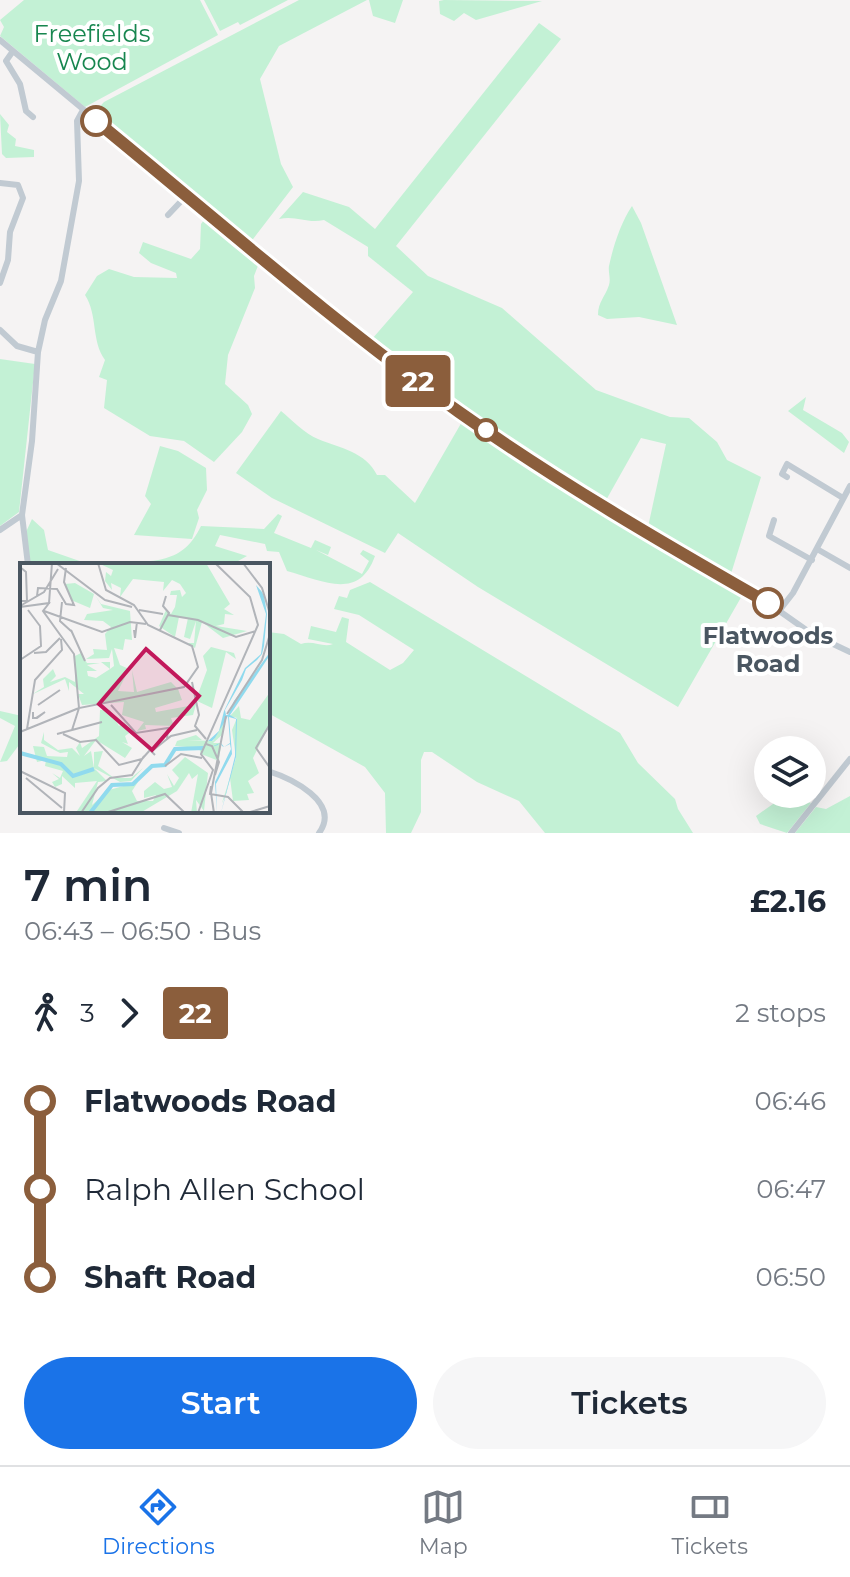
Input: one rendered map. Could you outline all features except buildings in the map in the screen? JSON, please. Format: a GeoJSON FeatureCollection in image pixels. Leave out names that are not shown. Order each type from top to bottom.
{"type":"FeatureCollection","features":[{"type":"Feature","properties":{"kind":"street"},"geometry":{"type":"LineString","coordinates":[[0,40],[294,285],[458,411],[567,485],[779,611],[812,634],[850,652]]}},
{"type":"Feature","properties":{"kind":"street"},"geometry":{"type":"LineString","coordinates":[[13,51],[6,61],[20,84],[26,111],[33,117]]}},
{"type":"Feature","properties":{"kind":"street"},"geometry":{"type":"LineString","coordinates":[[28,563],[22,515],[38,352],[45,320],[61,281],[79,181],[77,121],[83,110]]}},
{"type":"Feature","properties":{"kind":"street"},"geometry":{"type":"LineString","coordinates":[[0,183],[18,185],[23,198],[10,232],[0,283]]}},
{"type":"Feature","properties":{"kind":"street"},"geometry":{"type":"LineString","coordinates":[[168,215],[187,195]]}},
{"type":"Feature","properties":{"kind":"street"},"geometry":{"type":"LineString","coordinates":[[0,330],[17,346],[38,352]]}},
{"type":"Feature","properties":{"kind":"street"},"geometry":{"type":"LineString","coordinates":[[787,477],[782,474],[787,464],[843,498]]}},
{"type":"Feature","properties":{"kind":"street"},"geometry":{"type":"LineString","coordinates":[[779,611],[812,560],[850,486]]}},
{"type":"Feature","properties":{"kind":"street"},"geometry":{"type":"LineString","coordinates":[[0,530],[22,515]]}},
{"type":"Feature","properties":{"kind":"street"},"geometry":{"type":"LineString","coordinates":[[773,519],[769,536],[812,560]]}},
{"type":"Feature","properties":{"kind":"street"},"geometry":{"type":"LineString","coordinates":[[817,549],[850,568]]}},
{"type":"Feature","properties":{"kind":"street"},"geometry":{"type":"LineString","coordinates":[[791,833],[850,759]]}},
{"type":"Feature","properties":{"kind":"street"},"geometry":{"type":"LineString","coordinates":[[270,772],[294,780],[320,804],[324,820],[319,833]]}},
{"type":"Feature","properties":{"kind":"street"},"geometry":{"type":"LineString","coordinates":[[164,828],[179,833]]}},
{"type":"Feature","properties":{"kind":"green space","name":"Freefields Wood"},"geometry":{"type":"Polygon","coordinates":[[[24,0],[200,0],[218,35],[85,107],[0,36],[4,27],[0,20],[24,0]]]}},
{"type":"Feature","properties":{"kind":"green space"},"geometry":{"type":"Polygon","coordinates":[[[204,0],[288,0],[240,25],[238,22],[220,31],[204,0]]]}},
{"type":"Feature","properties":{"kind":"green space"},"geometry":{"type":"Polygon","coordinates":[[[299,0],[367,0],[279,46],[260,79],[281,164],[293,187],[250,243],[94,113],[104,102],[299,0]]]}},
{"type":"Feature","properties":{"kind":"green space"},"geometry":{"type":"Polygon","coordinates":[[[369,0],[403,0],[395,23],[373,16],[369,0]]]}},
{"type":"Feature","properties":{"kind":"green space"},"geometry":{"type":"Polygon","coordinates":[[[439,1],[542,1],[476,20],[464,13],[454,21],[440,14],[439,1]]]}},
{"type":"Feature","properties":{"kind":"green space"},"geometry":{"type":"Polygon","coordinates":[[[539,23],[561,39],[396,246],[428,276],[502,308],[596,390],[670,417],[689,418],[717,442],[727,460],[761,477],[730,577],[648,527],[666,444],[641,438],[605,502],[487,427],[375,343],[372,339],[413,292],[368,256],[368,247],[324,220],[279,219],[303,192],[349,207],[375,229],[539,23]]]}},
{"type":"Feature","properties":{"kind":"green space"},"geometry":{"type":"Polygon","coordinates":[[[0,114],[9,125],[7,132],[16,139],[15,146],[34,150],[34,157],[6,158],[2,154],[0,114]]]}},
{"type":"Feature","properties":{"kind":"green space"},"geometry":{"type":"Polygon","coordinates":[[[632,206],[641,223],[677,325],[639,317],[607,319],[598,315],[609,285],[609,266],[615,243],[632,206]]]}},
{"type":"Feature","properties":{"kind":"green space"},"geometry":{"type":"Polygon","coordinates":[[[207,216],[259,263],[254,276],[255,288],[228,355],[225,384],[248,405],[252,414],[242,432],[214,462],[184,441],[150,436],[104,408],[107,380],[99,377],[105,360],[85,295],[97,276],[109,269],[134,277],[177,278],[176,273],[151,263],[139,253],[143,242],[191,259],[200,249],[201,224],[207,216]]]}},
{"type":"Feature","properties":{"kind":"green space"},"geometry":{"type":"Polygon","coordinates":[[[0,359],[35,364],[19,512],[0,526],[0,359]]]}},
{"type":"Feature","properties":{"kind":"green space"},"geometry":{"type":"Polygon","coordinates":[[[806,397],[803,410],[842,433],[849,442],[844,453],[788,411],[806,397]]]}},
{"type":"Feature","properties":{"kind":"green space"},"geometry":{"type":"Polygon","coordinates":[[[281,411],[313,437],[359,456],[377,475],[385,475],[415,503],[463,420],[558,486],[743,594],[678,707],[478,587],[398,533],[385,553],[272,498],[236,473],[281,411]]]}},
{"type":"Feature","properties":{"kind":"green space"},"geometry":{"type":"Polygon","coordinates":[[[160,446],[178,451],[206,468],[207,490],[197,510],[199,518],[192,539],[134,535],[151,504],[145,496],[160,446]]]}},
{"type":"Feature","properties":{"kind":"green space"},"geometry":{"type":"Polygon","coordinates":[[[278,514],[282,516],[274,533],[311,548],[315,540],[331,547],[328,555],[316,550],[362,574],[369,561],[360,554],[363,550],[375,556],[360,579],[338,584],[287,571],[279,552],[267,551],[265,544],[220,535],[215,546],[247,556],[235,563],[130,563],[174,555],[184,549],[201,526],[264,529],[278,514]]]}},
{"type":"Feature","properties":{"kind":"green space"},"geometry":{"type":"Polygon","coordinates":[[[32,519],[44,530],[48,550],[85,563],[30,563],[26,532],[32,519]]]}},
{"type":"Feature","properties":{"kind":"green space"},"geometry":{"type":"Polygon","coordinates":[[[370,582],[620,733],[638,763],[675,799],[693,833],[545,833],[519,801],[477,782],[432,752],[424,752],[421,760],[421,812],[411,833],[386,833],[385,793],[365,767],[270,714],[270,632],[284,634],[301,644],[329,645],[333,644],[308,639],[311,626],[336,632],[342,617],[349,619],[346,642],[390,670],[403,663],[414,650],[359,615],[334,609],[339,596],[347,598],[350,590],[370,582]]]}},
{"type":"Feature","properties":{"kind":"green space"},"geometry":{"type":"Polygon","coordinates":[[[0,711],[20,716],[20,744],[7,761],[0,762],[15,726],[0,718],[0,711]]]}},
{"type":"Feature","properties":{"kind":"green space"},"geometry":{"type":"Polygon","coordinates":[[[850,796],[850,833],[795,833],[815,808],[826,809],[850,796]]]}},
{"type":"Feature","properties":{"kind":"green space"},"geometry":{"type":"Polygon","coordinates":[[[767,808],[807,808],[787,833],[760,824],[756,816],[767,808]]]}},
{"type":"Feature","properties":{"kind":"bus line","name":"22"},"geometry":{"type":"LineString","coordinates":[[96,121],[294,285],[458,411],[567,485],[768,603]]}},
{"type":"Feature","properties":{"kind":"place","name":"Flatwoods Road"},"geometry":{"type":"Point","coordinates":[768,603]}}]}
